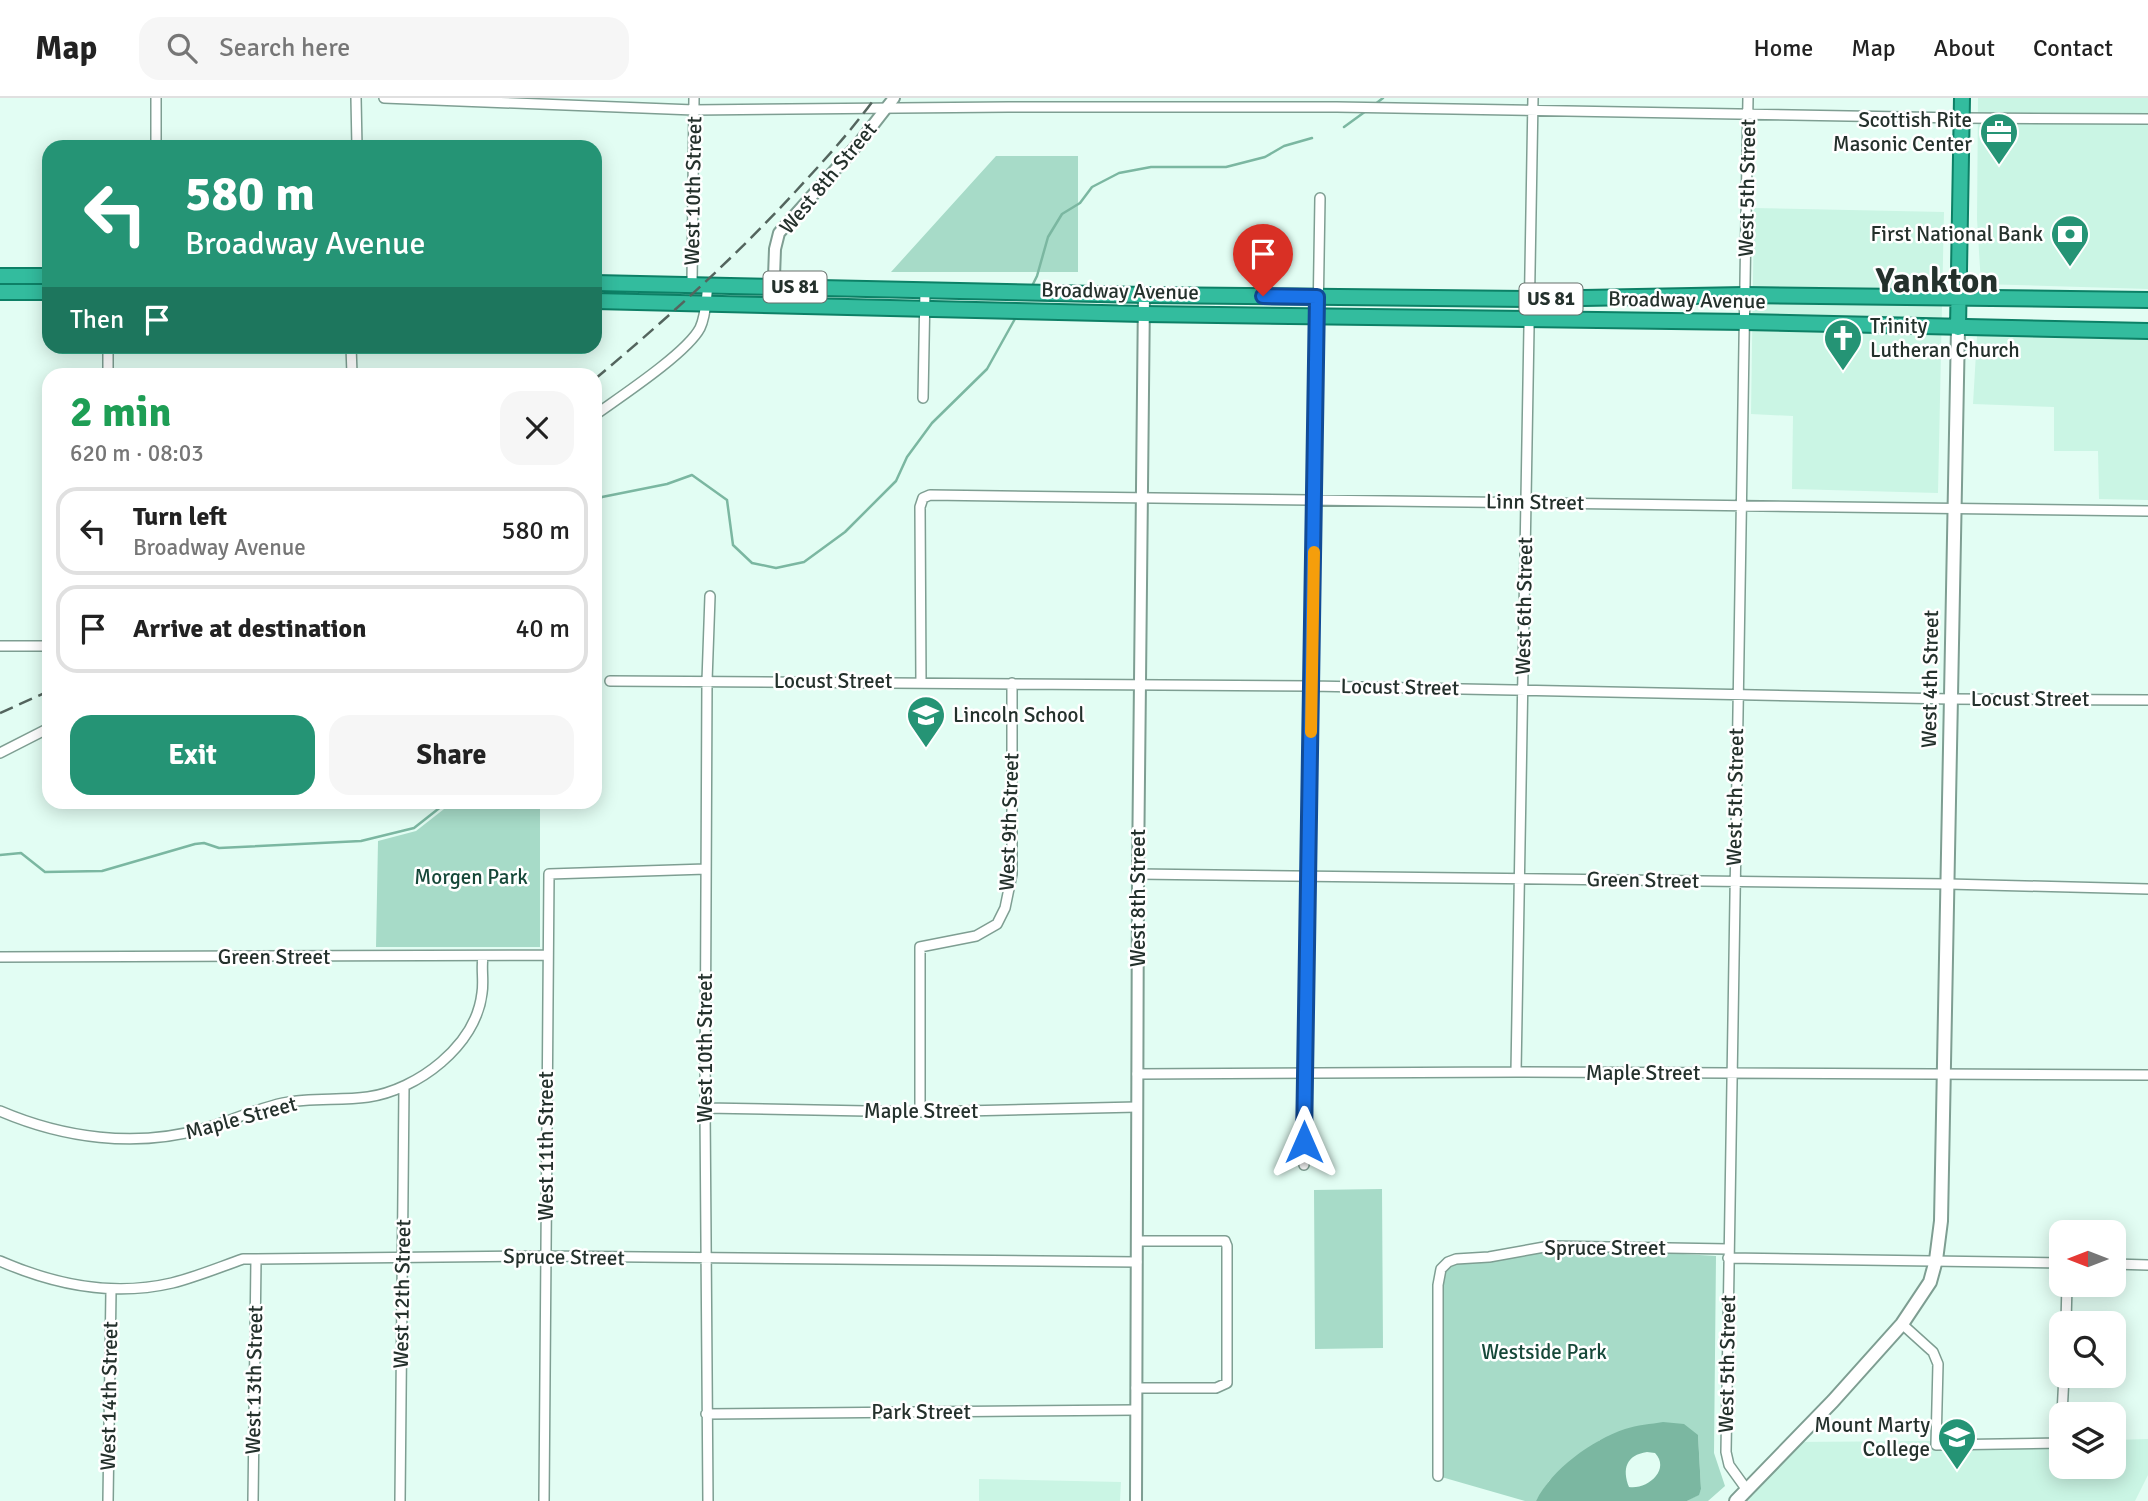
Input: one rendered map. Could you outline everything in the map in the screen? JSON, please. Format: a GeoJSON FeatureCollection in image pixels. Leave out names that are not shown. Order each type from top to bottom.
{"type":"FeatureCollection","features":[{"type":"Feature","properties":{"kind":"highway","name":"West 4th Street"},"geometry":{"type":"LineString","coordinates":[[1958,328],[1962,98]]}},
{"type":"Feature","properties":{"kind":"highway"},"geometry":{"type":"LineString","coordinates":[[0,276],[42,276]]}},
{"type":"Feature","properties":{"kind":"highway","name":"Broadway Avenue"},"geometry":{"type":"LineString","coordinates":[[602,283],[1046,294],[1317,297],[1530,299],[1745,295],[2148,300]]}},
{"type":"Feature","properties":{"kind":"highway"},"geometry":{"type":"LineString","coordinates":[[0,292],[42,292]]}},
{"type":"Feature","properties":{"kind":"highway","name":"Broadway Avenue"},"geometry":{"type":"LineString","coordinates":[[602,301],[1144,314],[1745,322],[2148,331]]}},
{"type":"Feature","properties":{"kind":"main road","name":"West 4th Street"},"geometry":{"type":"LineString","coordinates":[[1736,1501],[1902,1324],[1930,1282],[1937,1261],[1941,1221],[1958,328]]}},
{"type":"Feature","properties":{"kind":"street"},"geometry":{"type":"LineString","coordinates":[[156,98],[156,140]]}},
{"type":"Feature","properties":{"kind":"street"},"geometry":{"type":"LineString","coordinates":[[356,98],[357,140]]}},
{"type":"Feature","properties":{"kind":"street"},"geometry":{"type":"LineString","coordinates":[[384,98],[694,110],[1342,107],[2148,119]]}},
{"type":"Feature","properties":{"kind":"street","name":"West 10th Street"},"geometry":{"type":"LineString","coordinates":[[692,284],[694,98]]}},
{"type":"Feature","properties":{"kind":"street","name":"West 8th Street"},"geometry":{"type":"LineString","coordinates":[[774,304],[775,249],[779,233],[859,143],[894,98]]}},
{"type":"Feature","properties":{"kind":"street","name":"West 6th Street"},"geometry":{"type":"LineString","coordinates":[[1516,1072],[1533,98]]}},
{"type":"Feature","properties":{"kind":"street","name":"West 5th Street"},"geometry":{"type":"LineString","coordinates":[[1747,1490],[1729,1465],[1726,1452],[1748,98]]}},
{"type":"Feature","properties":{"kind":"street"},"geometry":{"type":"LineString","coordinates":[[1304,1165],[1320,198]]}},
{"type":"Feature","properties":{"kind":"street"},"geometry":{"type":"LineString","coordinates":[[602,410],[691,340],[700,329],[708,285]]}},
{"type":"Feature","properties":{"kind":"street"},"geometry":{"type":"LineString","coordinates":[[923,398],[925,290]]}},
{"type":"Feature","properties":{"kind":"street","name":"West 8th Street"},"geometry":{"type":"LineString","coordinates":[[1136,1501],[1138,874],[1144,295]]}},
{"type":"Feature","properties":{"kind":"street","name":"Linn Street"},"geometry":{"type":"LineString","coordinates":[[921,681],[920,507],[923,498],[930,495],[2148,511]]}},
{"type":"Feature","properties":{"kind":"street","name":"West 10th Street"},"geometry":{"type":"LineString","coordinates":[[708,1501],[705,1108],[707,681],[710,596]]}},
{"type":"Feature","properties":{"kind":"street"},"geometry":{"type":"LineString","coordinates":[[0,646],[42,646]]}},
{"type":"Feature","properties":{"kind":"street","name":"Locust Street"},"geometry":{"type":"LineString","coordinates":[[610,681],[921,681],[2148,700]]}},
{"type":"Feature","properties":{"kind":"street","name":"West 9th Street"},"geometry":{"type":"LineString","coordinates":[[920,1112],[920,947],[976,936],[997,924],[1005,908],[1012,874],[1013,683]]}},
{"type":"Feature","properties":{"kind":"street"},"geometry":{"type":"LineString","coordinates":[[0,753],[42,732]]}},
{"type":"Feature","properties":{"kind":"street","name":"West 11th Street"},"geometry":{"type":"LineString","coordinates":[[544,1501],[549,874],[706,869]]}},
{"type":"Feature","properties":{"kind":"street","name":"Green Street"},"geometry":{"type":"LineString","coordinates":[[1138,874],[2148,889]]}},
{"type":"Feature","properties":{"kind":"street","name":"Green Street"},"geometry":{"type":"LineString","coordinates":[[0,957],[547,955]]}},
{"type":"Feature","properties":{"kind":"street","name":"Maple Street"},"geometry":{"type":"LineString","coordinates":[[0,1111],[54,1131],[140,1139],[200,1130],[283,1103],[368,1097],[404,1087],[437,1066],[470,1026],[482,992],[483,956]]}},
{"type":"Feature","properties":{"kind":"street","name":"Maple Street"},"geometry":{"type":"LineString","coordinates":[[1137,1074],[1516,1072],[2148,1075]]}},
{"type":"Feature","properties":{"kind":"street","name":"West 12th Street"},"geometry":{"type":"LineString","coordinates":[[400,1501],[404,1087]]}},
{"type":"Feature","properties":{"kind":"street","name":"Maple Street"},"geometry":{"type":"LineString","coordinates":[[705,1108],[920,1112],[1137,1107]]}},
{"type":"Feature","properties":{"kind":"street"},"geometry":{"type":"LineString","coordinates":[[1136,1388],[1216,1388],[1227,1383],[1225,1241],[1137,1241]]}},
{"type":"Feature","properties":{"kind":"street","name":"Spruce Street"},"geometry":{"type":"LineString","coordinates":[[1438,1476],[1438,1285],[1441,1269],[1456,1259],[1489,1257],[1550,1246],[2049,1263]]}},
{"type":"Feature","properties":{"kind":"street","name":"Spruce Street"},"geometry":{"type":"LineString","coordinates":[[0,1261],[34,1276],[111,1290],[171,1283],[243,1259],[546,1256],[1137,1262]]}},
{"type":"Feature","properties":{"kind":"street","name":"West 13th Street"},"geometry":{"type":"LineString","coordinates":[[253,1501],[256,1259]]}},
{"type":"Feature","properties":{"kind":"street"},"geometry":{"type":"LineString","coordinates":[[2126,1264],[2148,1265]]}},
{"type":"Feature","properties":{"kind":"street","name":"West 14th Street"},"geometry":{"type":"LineString","coordinates":[[108,1501],[111,1290]]}},
{"type":"Feature","properties":{"kind":"street"},"geometry":{"type":"LineString","coordinates":[[1902,1324],[1933,1352],[1938,1364],[1937,1445],[2049,1441]]}},
{"type":"Feature","properties":{"kind":"street","name":"Park Street"},"geometry":{"type":"LineString","coordinates":[[706,1414],[1136,1410]]}},
{"type":"Feature","properties":{"kind":"shaded area"},"geometry":{"type":"Polygon","coordinates":[[[1978,98],[2148,98],[2148,289],[1981,284],[1977,219],[1978,98]]]}},
{"type":"Feature","properties":{"kind":"shaded area"},"geometry":{"type":"Polygon","coordinates":[[[1754,208],[1944,212],[1938,493],[1792,489],[1793,416],[1751,414],[1754,208]]]}},
{"type":"Feature","properties":{"kind":"shaded area"},"geometry":{"type":"Polygon","coordinates":[[[1977,336],[2148,336],[2148,500],[2099,499],[2098,451],[2054,451],[2054,407],[1973,404],[1977,336]]]}},
{"type":"Feature","properties":{"kind":"shaded area"},"geometry":{"type":"Polygon","coordinates":[[[1663,1422],[1684,1424],[1698,1435],[1699,1495],[1687,1501],[1536,1501],[1562,1467],[1599,1440],[1625,1429],[1663,1422]],[[1647,1452],[1630,1460],[1626,1469],[1629,1487],[1643,1485],[1655,1478],[1660,1466],[1655,1453],[1647,1452]]]}},
{"type":"Feature","properties":{"kind":"shaded area","name":"Mount Marty College"},"geometry":{"type":"Polygon","coordinates":[[[2148,1439],[2148,1475],[2135,1501],[1736,1501],[1793,1442],[2049,1440],[2049,1479],[2126,1479],[2126,1440],[2148,1439]]]}},
{"type":"Feature","properties":{"kind":"shaded area"},"geometry":{"type":"Polygon","coordinates":[[[979,1479],[1121,1482],[1120,1501],[979,1501],[979,1479]]]}},
{"type":"Feature","properties":{"kind":"green space"},"geometry":{"type":"Polygon","coordinates":[[[996,156],[1078,156],[1078,272],[891,272],[996,156]]]}},
{"type":"Feature","properties":{"kind":"green space","name":"Morgen Park"},"geometry":{"type":"Polygon","coordinates":[[[444,809],[540,809],[540,947],[376,947],[378,841],[416,831],[444,809]]]}},
{"type":"Feature","properties":{"kind":"green space"},"geometry":{"type":"Polygon","coordinates":[[[1382,1189],[1383,1348],[1315,1349],[1314,1190],[1382,1189]]]}},
{"type":"Feature","properties":{"kind":"green space","name":"Westside Park"},"geometry":{"type":"Polygon","coordinates":[[[1550,1246],[1716,1256],[1714,1453],[1725,1486],[1708,1501],[1687,1501],[1698,1495],[1701,1489],[1698,1435],[1600,1440],[1549,1481],[1536,1501],[1525,1501],[1438,1476],[1441,1269],[1456,1259],[1550,1246]]]}},
{"type":"Feature","properties":{"kind":"waterway"},"geometry":{"type":"LineString","coordinates":[[1374,105],[1383,98]]}},
{"type":"Feature","properties":{"kind":"waterway"},"geometry":{"type":"LineString","coordinates":[[1344,127],[1366,111]]}},
{"type":"Feature","properties":{"kind":"waterway"},"geometry":{"type":"LineString","coordinates":[[1032,286],[1048,237],[1062,214],[1080,203],[1092,187],[1119,173],[1151,167],[1226,167],[1265,157],[1284,146],[1312,138]]}},
{"type":"Feature","properties":{"kind":"waterway"},"geometry":{"type":"LineString","coordinates":[[602,497],[667,484],[692,475],[727,500],[733,545],[752,563],[776,568],[804,562],[845,532],[896,481],[907,457],[932,423],[987,369],[1016,317]]}},
{"type":"Feature","properties":{"kind":"waterway"},"geometry":{"type":"LineString","coordinates":[[0,855],[21,853],[45,872],[102,871],[195,844],[204,843],[219,848],[361,841],[414,828],[438,809]]}},
{"type":"Feature","properties":{"kind":"railway"},"geometry":{"type":"LineString","coordinates":[[602,373],[677,308],[756,233],[833,150],[875,98]]}},
{"type":"Feature","properties":{"kind":"railway"},"geometry":{"type":"LineString","coordinates":[[0,713],[42,694]]}},
{"type":"Feature","properties":{"kind":"slow traffic"},"geometry":{"type":"LineString","coordinates":[[1311,732],[1314,552]]}},
{"type":"Feature","properties":{"kind":"place","name":"Scottish Rite Masonic Center"},"geometry":{"type":"Point","coordinates":[1999,166]}},
{"type":"Feature","properties":{"kind":"place","name":"First National Bank"},"geometry":{"type":"Point","coordinates":[2070,268]}},
{"type":"Feature","properties":{"kind":"place","name":"Trinity Lutheran Church"},"geometry":{"type":"Point","coordinates":[1843,372]}},
{"type":"Feature","properties":{"kind":"place","name":"Lincoln School"},"geometry":{"type":"Point","coordinates":[926,749]}},
{"type":"Feature","properties":{"kind":"place","name":"Mount Marty College"},"geometry":{"type":"Point","coordinates":[1957,1471]}},
{"type":"Feature","properties":{"kind":"district","name":"Yankton"},"geometry":{"type":"Point","coordinates":[1937,280]}},
{"type":"Feature","properties":{"kind":"route"},"geometry":{"type":"LineString","coordinates":[[1263,296],[1317,297],[1304,1142]]}}]}
